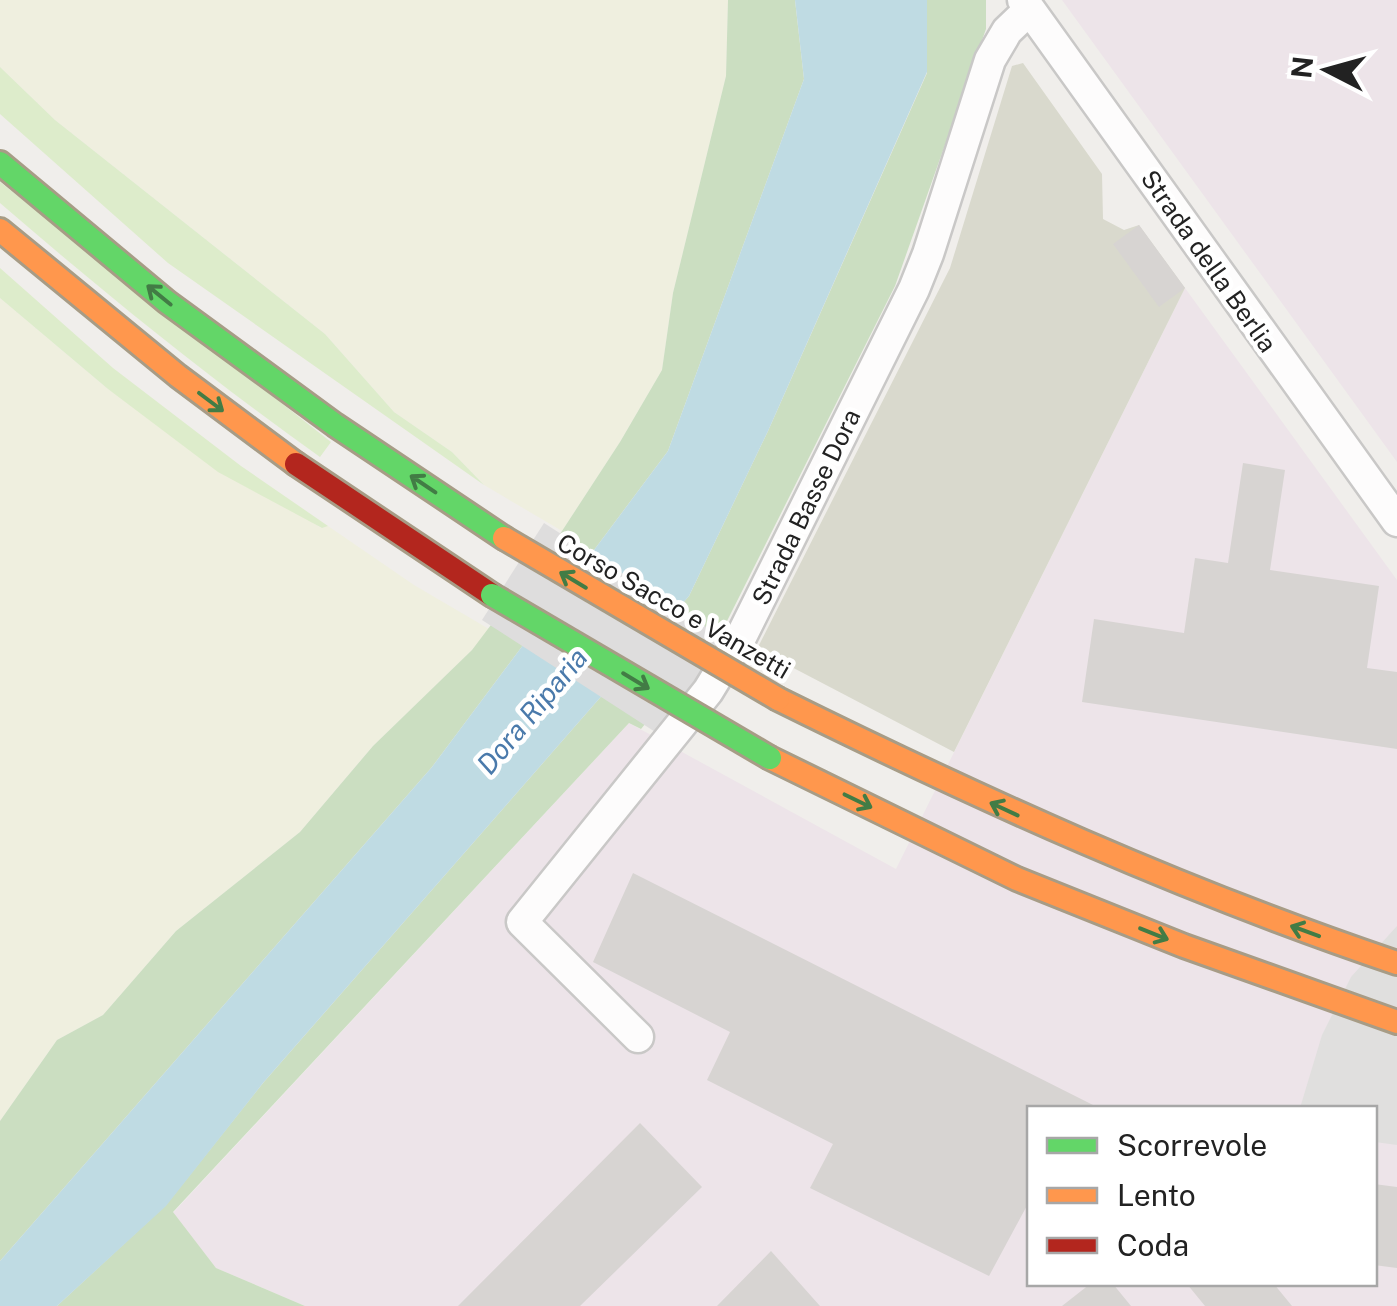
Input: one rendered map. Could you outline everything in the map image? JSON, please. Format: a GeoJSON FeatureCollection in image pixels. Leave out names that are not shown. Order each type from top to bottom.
{"type":"FeatureCollection","features":[{"type":"Feature","properties":{"kind":"main road","name":"Corso Sacco e Vanzetti"},"geometry":{"type":"LineString","coordinates":[[0,163],[167,302],[334,425],[504,538],[778,699],[1024,818],[1194,890],[1397,963]]}},
{"type":"Feature","properties":{"kind":"main road"},"geometry":{"type":"LineString","coordinates":[[0,230],[114,329],[298,469],[492,596],[770,758],[1016,879],[1184,946],[1397,1022]]}},
{"type":"Feature","properties":{"kind":"street","name":"Strada della Berlia"},"geometry":{"type":"LineString","coordinates":[[1026,5],[1397,521]]}},
{"type":"Feature","properties":{"kind":"street","name":"Strada Basse Dora"},"geometry":{"type":"LineString","coordinates":[[638,1037],[522,922],[708,691],[741,637],[914,289],[990,60],[1026,5]]}},
{"type":"Feature","properties":{"kind":"shaded area"},"geometry":{"type":"Polygon","coordinates":[[[1062,0],[1397,0],[1397,462],[1062,0]]]}},
{"type":"Feature","properties":{"kind":"shaded area"},"geometry":{"type":"Polygon","coordinates":[[[1023,63],[1102,174],[1103,219],[1124,230],[1139,225],[1185,288],[954,752],[757,649],[950,268],[1012,66],[1023,63]]]}},
{"type":"Feature","properties":{"kind":"shaded area"},"geometry":{"type":"Polygon","coordinates":[[[1185,288],[1397,580],[1397,1306],[305,1306],[216,1268],[173,1213],[629,723],[896,869],[1185,288]]]}},
{"type":"Feature","properties":{"kind":"shaded area"},"geometry":{"type":"Polygon","coordinates":[[[1397,926],[1397,1145],[1377,1142],[1377,1106],[1301,1106],[1322,1035],[1351,977],[1397,926]]]}},
{"type":"Feature","properties":{"kind":"green space"},"geometry":{"type":"Polygon","coordinates":[[[0,0],[728,0],[726,76],[673,293],[662,370],[562,531],[484,485],[452,452],[394,412],[325,334],[55,120],[0,67],[0,0]]]}},
{"type":"Feature","properties":{"kind":"green space"},"geometry":{"type":"Polygon","coordinates":[[[728,0],[795,0],[804,79],[668,451],[432,767],[0,1261],[0,1121],[57,1040],[103,1015],[176,931],[300,832],[373,746],[472,650],[562,531],[662,370],[673,293],[726,76],[728,0]]]}},
{"type":"Feature","properties":{"kind":"green space"},"geometry":{"type":"Polygon","coordinates":[[[927,0],[986,0],[986,29],[895,286],[724,627],[641,729],[629,723],[173,1212],[216,1268],[305,1306],[57,1306],[166,1205],[263,1083],[689,596],[768,431],[927,73],[927,0]]]}},
{"type":"Feature","properties":{"kind":"green space"},"geometry":{"type":"Polygon","coordinates":[[[0,67],[55,120],[325,334],[394,412],[452,452],[484,485],[168,263],[0,114],[0,67]]]}},
{"type":"Feature","properties":{"kind":"green space"},"geometry":{"type":"Polygon","coordinates":[[[0,182],[331,442],[320,457],[157,334],[0,203],[0,182]]]}},
{"type":"Feature","properties":{"kind":"green space"},"geometry":{"type":"Polygon","coordinates":[[[0,268],[113,368],[241,466],[328,526],[322,528],[218,472],[108,389],[0,298],[0,268]]]}},
{"type":"Feature","properties":{"kind":"green space"},"geometry":{"type":"Polygon","coordinates":[[[0,298],[108,389],[321,528],[328,526],[414,585],[489,629],[372,747],[300,832],[176,931],[103,1015],[57,1040],[0,1121],[0,298]]]}},
{"type":"Feature","properties":{"kind":"water","name":"Dora Riparia"},"geometry":{"type":"Polygon","coordinates":[[[795,0],[927,0],[927,72],[768,431],[689,596],[263,1083],[166,1206],[57,1306],[0,1306],[0,1261],[432,767],[668,451],[804,79],[795,0]]]}},
{"type":"Feature","properties":{"kind":"pier"},"geometry":{"type":"Polygon","coordinates":[[[544,523],[725,639],[663,737],[482,620],[544,523]]]}},
{"type":"Feature","properties":{"kind":"building"},"geometry":{"type":"Polygon","coordinates":[[[1139,225],[1185,288],[1159,307],[1113,244],[1139,225]]]}},
{"type":"Feature","properties":{"kind":"building"},"geometry":{"type":"Polygon","coordinates":[[[1243,463],[1285,470],[1270,570],[1379,586],[1367,668],[1397,672],[1397,749],[1082,702],[1094,619],[1184,633],[1195,558],[1228,563],[1243,463]]]}},
{"type":"Feature","properties":{"kind":"building"},"geometry":{"type":"Polygon","coordinates":[[[633,873],[1095,1106],[1027,1106],[1027,1206],[989,1276],[810,1188],[833,1144],[707,1080],[730,1032],[593,962],[633,873]]]}},
{"type":"Feature","properties":{"kind":"building"},"geometry":{"type":"Polygon","coordinates":[[[640,1123],[702,1187],[580,1306],[458,1306],[640,1123]]]}},
{"type":"Feature","properties":{"kind":"building"},"geometry":{"type":"Polygon","coordinates":[[[1377,1184],[1397,1187],[1397,1268],[1377,1265],[1377,1184]]]}},
{"type":"Feature","properties":{"kind":"building"},"geometry":{"type":"Polygon","coordinates":[[[771,1251],[820,1306],[717,1306],[771,1251]]]}},
{"type":"Feature","properties":{"kind":"building"},"geometry":{"type":"Polygon","coordinates":[[[1087,1286],[1115,1286],[1131,1306],[1062,1306],[1087,1286]]]}},
{"type":"Feature","properties":{"kind":"building"},"geometry":{"type":"Polygon","coordinates":[[[1189,1286],[1276,1286],[1292,1306],[1205,1306],[1189,1286]]]}},
{"type":"Feature","properties":{"kind":"traffic: fast"},"geometry":{"type":"LineString","coordinates":[[0,163],[167,302],[335,425],[504,538]]}},
{"type":"Feature","properties":{"kind":"traffic: fast"},"geometry":{"type":"LineString","coordinates":[[492,595],[770,758]]}},
{"type":"Feature","properties":{"kind":"traffic: slow"},"geometry":{"type":"LineString","coordinates":[[0,230],[178,376],[296,464]]}},
{"type":"Feature","properties":{"kind":"traffic: slow"},"geometry":{"type":"LineString","coordinates":[[504,538],[778,699]]}},
{"type":"Feature","properties":{"kind":"traffic: slow"},"geometry":{"type":"LineString","coordinates":[[778,699],[930,772],[1160,874],[1397,963]]}},
{"type":"Feature","properties":{"kind":"traffic: slow"},"geometry":{"type":"LineString","coordinates":[[770,758],[1017,879],[1184,946],[1397,1022]]}},
{"type":"Feature","properties":{"kind":"traffic: jam"},"geometry":{"type":"LineString","coordinates":[[296,464],[492,595]]}}]}
